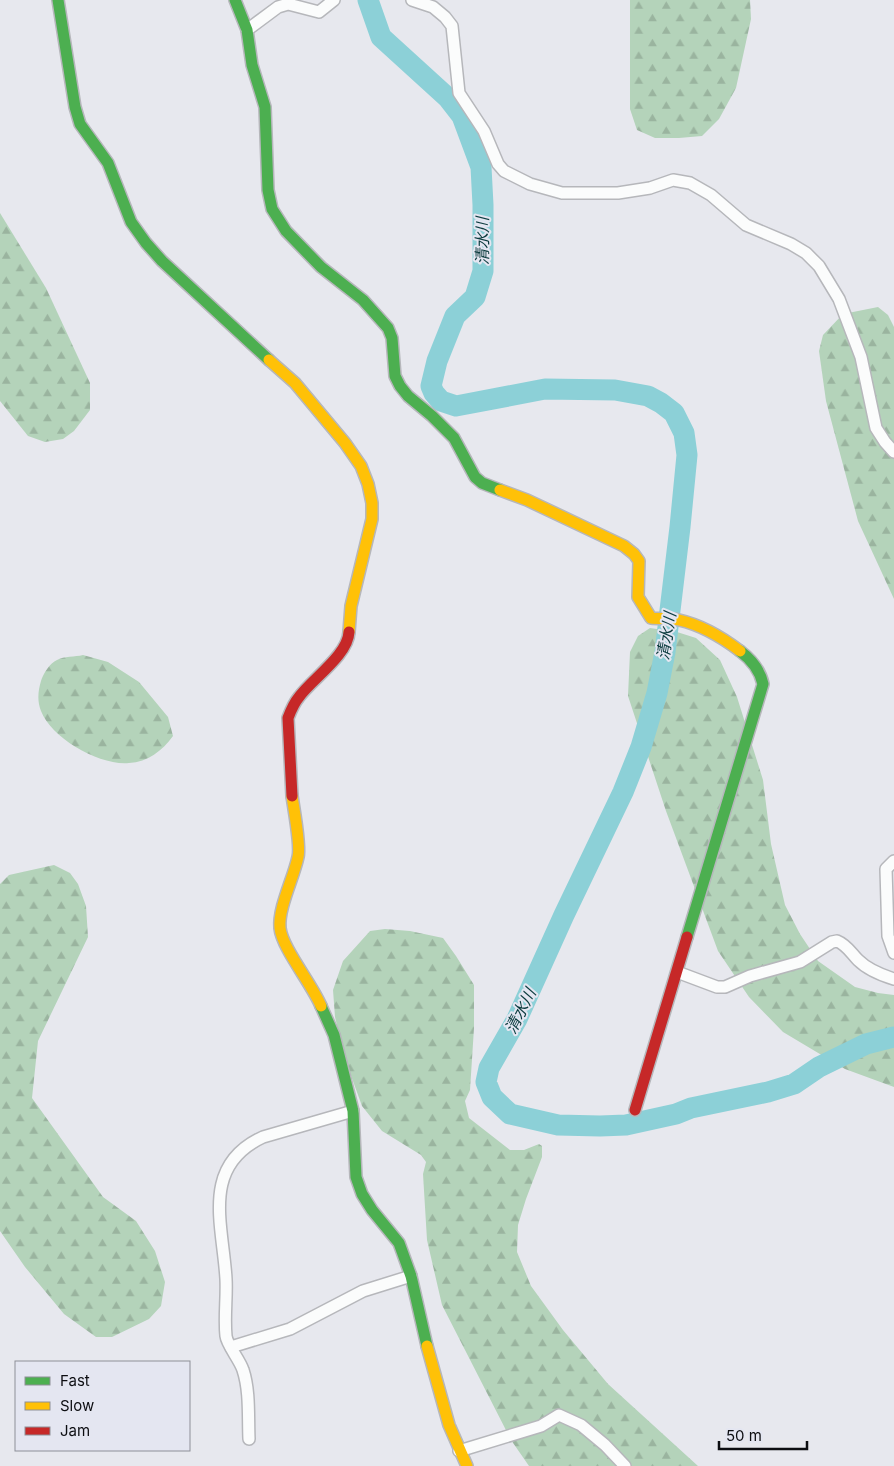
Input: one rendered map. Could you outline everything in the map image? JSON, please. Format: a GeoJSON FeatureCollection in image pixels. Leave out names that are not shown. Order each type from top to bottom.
{"type":"FeatureCollection","features":[{"type":"Feature","properties":{"kind":"street"},"geometry":{"type":"LineString","coordinates":[[58,0],[75,107],[80,124],[108,163],[131,222],[146,243],[162,260],[295,383],[345,443],[361,466],[368,484],[372,503],[372,518],[351,606],[349,637],[334,662],[299,696],[288,718],[290,784],[299,855],[280,921],[284,939],[316,994],[334,1035],[353,1111],[356,1177],[362,1194],[372,1210],[399,1243],[411,1276],[440,1395],[459,1451],[467,1466]]}},
{"type":"Feature","properties":{"kind":"street"},"geometry":{"type":"LineString","coordinates":[[235,0],[247,30],[252,65],[265,107],[268,190],[272,209],[286,231],[321,267],[363,300],[388,328],[392,338],[395,376],[400,386],[408,396],[454,438],[475,477],[482,483],[527,500],[624,546],[639,561],[638,597],[651,618],[684,621],[726,641],[743,653],[760,670],[763,677],[763,684],[635,1110]]}},
{"type":"Feature","properties":{"kind":"street"},"geometry":{"type":"LineString","coordinates":[[247,30],[278,7],[288,4],[319,12],[334,0]]}},
{"type":"Feature","properties":{"kind":"street"},"geometry":{"type":"LineString","coordinates":[[412,0],[433,7],[446,16],[452,26],[460,92],[484,131],[498,164],[504,171],[530,184],[562,193],[618,193],[650,188],[673,180],[690,183],[711,195],[746,225],[791,244],[806,253],[820,266],[839,299],[861,358],[876,428],[894,452]]}},
{"type":"Feature","properties":{"kind":"street"},"geometry":{"type":"LineString","coordinates":[[894,861],[886,869],[888,936],[894,953]]}},
{"type":"Feature","properties":{"kind":"street"},"geometry":{"type":"LineString","coordinates":[[677,972],[717,987],[726,987],[750,976],[800,962],[832,942],[838,941],[871,970],[894,979]]}},
{"type":"Feature","properties":{"kind":"street"},"geometry":{"type":"LineString","coordinates":[[249,1439],[244,1371],[226,1338],[226,1278],[219,1207],[219,1193],[222,1180],[242,1149],[251,1142],[353,1111]]}},
{"type":"Feature","properties":{"kind":"street"},"geometry":{"type":"LineString","coordinates":[[231,1347],[290,1329],[363,1291],[411,1276]]}},
{"type":"Feature","properties":{"kind":"street"},"geometry":{"type":"LineString","coordinates":[[459,1451],[541,1426],[559,1415],[581,1424],[625,1466]]}},
{"type":"Feature","properties":{"kind":"green space"},"geometry":{"type":"Polygon","coordinates":[[[630,0],[750,0],[751,19],[736,88],[719,119],[702,136],[655,138],[637,130],[630,109],[630,0]]]}},
{"type":"Feature","properties":{"kind":"green space"},"geometry":{"type":"Polygon","coordinates":[[[0,213],[46,288],[90,383],[90,410],[74,431],[63,439],[45,442],[28,436],[0,401],[0,213]]]}},
{"type":"Feature","properties":{"kind":"green space"},"geometry":{"type":"Polygon","coordinates":[[[878,307],[888,315],[894,327],[894,599],[858,521],[826,401],[819,351],[823,335],[843,314],[878,307]]]}},
{"type":"Feature","properties":{"kind":"green space"},"geometry":{"type":"Polygon","coordinates":[[[650,628],[677,632],[696,638],[720,660],[737,697],[763,780],[771,844],[785,905],[800,934],[818,961],[855,987],[894,995],[894,1087],[845,1069],[783,1032],[749,997],[718,951],[666,811],[628,696],[630,652],[638,636],[650,628]]]}},
{"type":"Feature","properties":{"kind":"green space"},"geometry":{"type":"Polygon","coordinates":[[[83,655],[108,662],[139,682],[168,717],[173,736],[154,755],[129,763],[104,760],[91,755],[66,740],[46,721],[38,700],[43,675],[54,661],[83,655]]]}},
{"type":"Feature","properties":{"kind":"green space"},"geometry":{"type":"Polygon","coordinates":[[[54,865],[70,873],[78,884],[86,906],[88,937],[38,1041],[32,1098],[103,1197],[136,1221],[155,1251],[165,1282],[161,1306],[149,1319],[112,1337],[96,1337],[64,1314],[25,1267],[0,1231],[0,884],[9,875],[54,865]]]}},
{"type":"Feature","properties":{"kind":"green space"},"geometry":{"type":"Polygon","coordinates":[[[385,929],[410,931],[443,938],[474,985],[474,1028],[470,1090],[465,1101],[469,1118],[510,1150],[524,1150],[539,1144],[542,1146],[542,1157],[518,1225],[517,1252],[531,1286],[563,1330],[608,1384],[698,1466],[529,1466],[511,1440],[442,1305],[427,1240],[423,1174],[426,1162],[421,1155],[382,1131],[362,1106],[345,1059],[335,1017],[333,990],[343,961],[370,931],[385,929]]]}},
{"type":"Feature","properties":{"kind":"waterway","name":"清水川"},"geometry":{"type":"LineString","coordinates":[[368,0],[381,37],[448,98],[462,116],[481,167],[483,271],[475,297],[455,316],[437,361],[431,386],[434,393],[441,401],[456,406],[545,389],[615,390],[648,396],[674,413],[684,433],[687,455],[665,652],[657,693],[641,747],[623,792],[517,1019],[489,1068],[486,1082],[492,1097],[510,1114],[558,1125],[626,1125],[676,1114],[691,1108],[768,1092],[794,1084],[819,1067],[866,1044],[894,1037]]}},
{"type":"Feature","properties":{"kind":"traffic: fast"},"geometry":{"type":"LineString","coordinates":[[58,0],[75,107],[80,124],[108,163],[131,222],[162,261],[269,360]]}},
{"type":"Feature","properties":{"kind":"traffic: fast"},"geometry":{"type":"LineString","coordinates":[[235,0],[247,30],[252,65],[265,107],[268,190],[272,209],[286,231],[321,267],[363,300],[388,328],[392,338],[395,376],[400,386],[408,396],[454,438],[475,477],[482,483],[500,490]]}},
{"type":"Feature","properties":{"kind":"traffic: fast"},"geometry":{"type":"LineString","coordinates":[[687,937],[763,684],[755,666],[740,651]]}},
{"type":"Feature","properties":{"kind":"traffic: fast"},"geometry":{"type":"LineString","coordinates":[[321,1006],[334,1035],[353,1111],[356,1177],[362,1194],[372,1210],[399,1243],[411,1276],[427,1346]]}},
{"type":"Feature","properties":{"kind":"traffic: slow"},"geometry":{"type":"LineString","coordinates":[[269,360],[295,383],[345,443],[361,466],[368,484],[372,503],[372,519],[351,606],[349,632]]}},
{"type":"Feature","properties":{"kind":"traffic: slow"},"geometry":{"type":"LineString","coordinates":[[500,490],[527,500],[624,546],[639,561],[638,597],[651,618],[676,619],[687,622],[719,637],[740,651]]}},
{"type":"Feature","properties":{"kind":"traffic: slow"},"geometry":{"type":"LineString","coordinates":[[292,796],[299,852],[281,911],[280,928],[291,956],[321,1006]]}},
{"type":"Feature","properties":{"kind":"traffic: slow"},"geometry":{"type":"LineString","coordinates":[[427,1346],[449,1425],[467,1466]]}},
{"type":"Feature","properties":{"kind":"traffic: jam"},"geometry":{"type":"LineString","coordinates":[[292,796],[288,718],[299,697],[343,649],[349,632]]}},
{"type":"Feature","properties":{"kind":"traffic: jam"},"geometry":{"type":"LineString","coordinates":[[635,1110],[687,937]]}}]}
